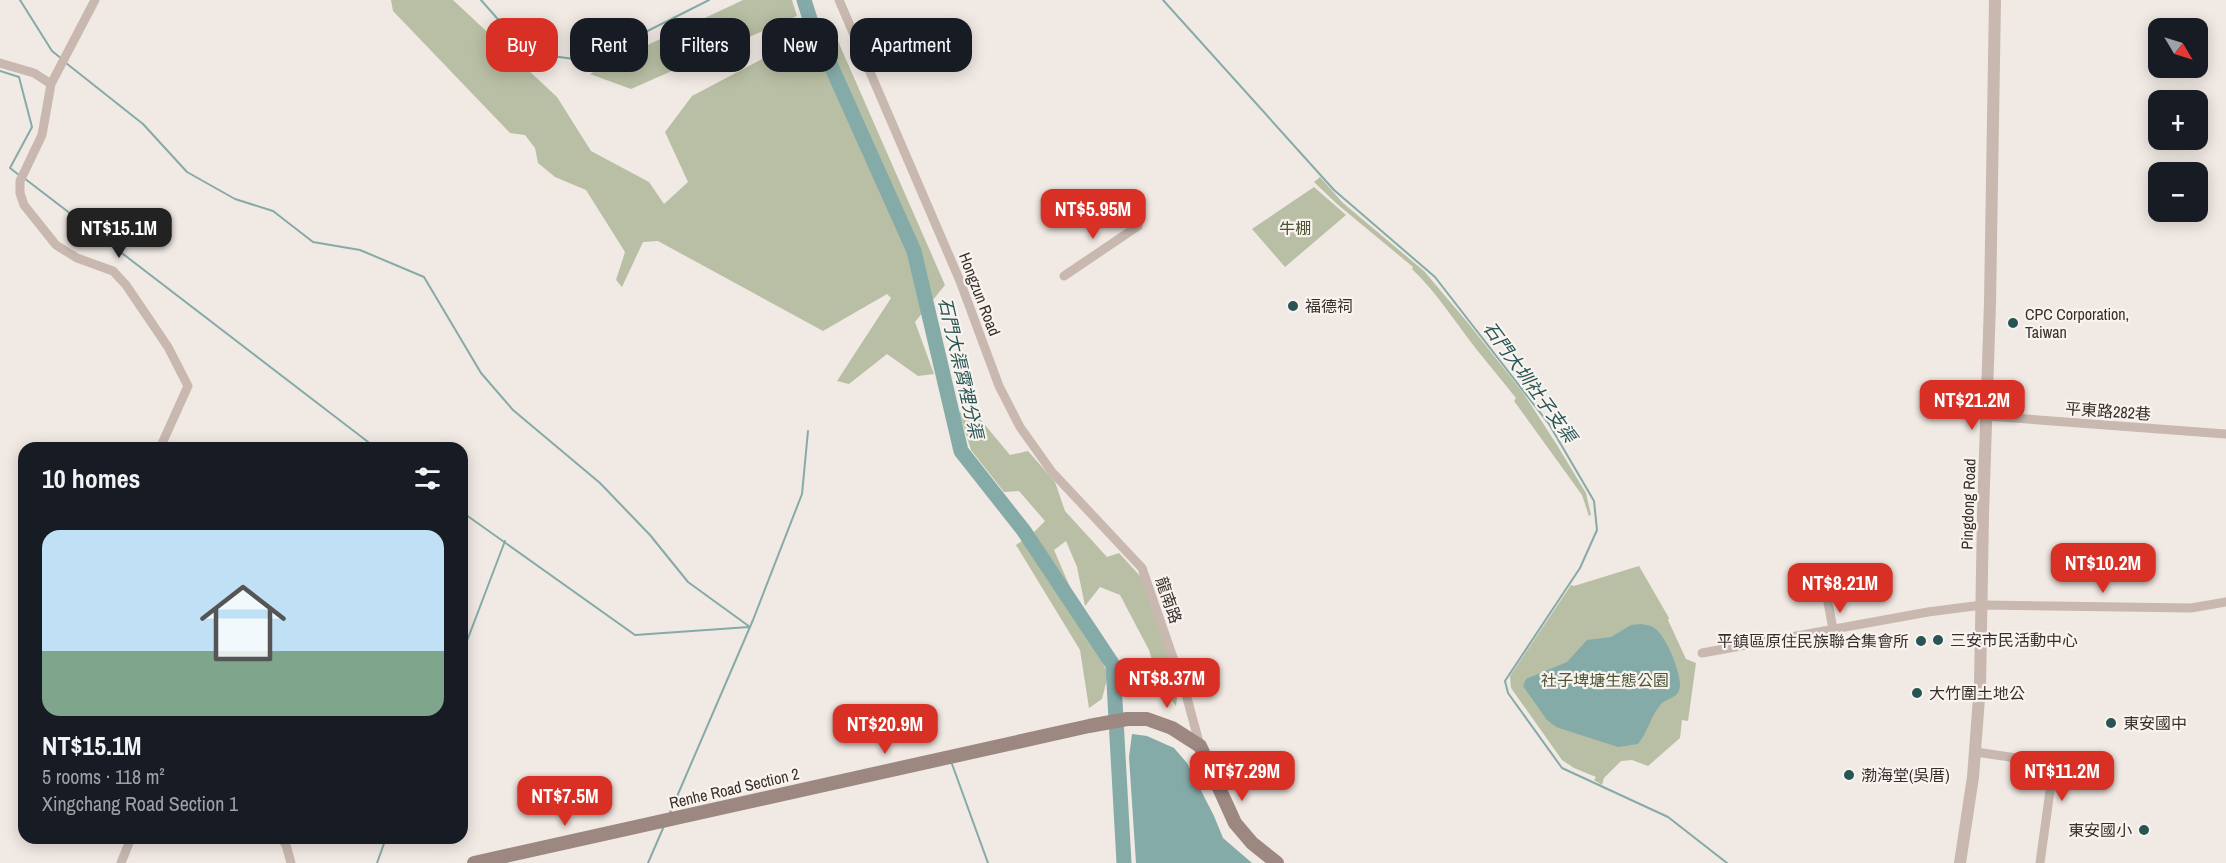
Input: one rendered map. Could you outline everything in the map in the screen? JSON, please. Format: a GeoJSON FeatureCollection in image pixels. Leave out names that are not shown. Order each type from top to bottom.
{"type":"FeatureCollection","features":[{"type":"Feature","properties":{"kind":"main road","name":"Renhe Road Section 2"},"geometry":{"type":"LineString","coordinates":[[474,863],[1123,720],[1147,719],[1172,728],[1200,746]]}},
{"type":"Feature","properties":{"kind":"main road"},"geometry":{"type":"LineString","coordinates":[[1200,746],[1235,823],[1252,843],[1277,863]]}},
{"type":"Feature","properties":{"kind":"street"},"geometry":{"type":"LineString","coordinates":[[95,0],[51,84],[42,135],[20,181],[20,192],[24,205],[56,245],[77,258],[113,271],[126,285],[185,376],[188,386],[163,442]]}},
{"type":"Feature","properties":{"kind":"street","name":"Hongzun Road"},"geometry":{"type":"LineString","coordinates":[[839,0],[960,281],[999,386],[1020,427],[1052,472],[1143,568]]}},
{"type":"Feature","properties":{"kind":"street","name":"Pingdong Road"},"geometry":{"type":"LineString","coordinates":[[1960,863],[1976,752],[1982,605],[1995,0]]}},
{"type":"Feature","properties":{"kind":"street"},"geometry":{"type":"LineString","coordinates":[[0,63],[34,73],[51,84]]}},
{"type":"Feature","properties":{"kind":"street"},"geometry":{"type":"LineString","coordinates":[[1064,276],[1138,226]]}},
{"type":"Feature","properties":{"kind":"street","name":"平東路282巷"},"geometry":{"type":"LineString","coordinates":[[1987,416],[2226,434]]}},
{"type":"Feature","properties":{"kind":"street","name":"龍南路"},"geometry":{"type":"LineString","coordinates":[[1143,568],[1187,698],[1200,746]]}},
{"type":"Feature","properties":{"kind":"street"},"geometry":{"type":"LineString","coordinates":[[1823,576],[1833,629]]}},
{"type":"Feature","properties":{"kind":"street"},"geometry":{"type":"LineString","coordinates":[[1702,653],[1928,612],[1982,605],[2191,608],[2226,602]]}},
{"type":"Feature","properties":{"kind":"street"},"geometry":{"type":"LineString","coordinates":[[1976,752],[2050,763],[2053,769],[2040,863]]}},
{"type":"Feature","properties":{"kind":"street"},"geometry":{"type":"LineString","coordinates":[[121,863],[129,844]]}},
{"type":"Feature","properties":{"kind":"street"},"geometry":{"type":"LineString","coordinates":[[285,844],[291,863]]}},
{"type":"Feature","properties":{"kind":"green space"},"geometry":{"type":"Polygon","coordinates":[[[391,0],[453,0],[486,31],[486,72],[530,72],[557,97],[591,151],[649,182],[664,204],[688,182],[665,132],[692,96],[737,72],[750,72],[750,65],[762,59],[762,72],[838,72],[838,41],[945,285],[915,322],[934,374],[918,376],[887,354],[849,384],[837,381],[891,298],[887,294],[823,331],[658,241],[643,242],[622,287],[616,280],[625,252],[586,190],[555,177],[538,163],[535,148],[525,135],[510,133],[393,11],[391,0]]]}},
{"type":"Feature","properties":{"kind":"green space"},"geometry":{"type":"Polygon","coordinates":[[[743,0],[792,0],[797,16],[762,18],[762,31],[750,37],[750,18],[705,18],[743,0]]]}},
{"type":"Feature","properties":{"kind":"green space"},"geometry":{"type":"Polygon","coordinates":[[[660,39],[660,72],[670,72],[631,89],[590,74],[593,72],[648,72],[648,45],[660,39]]]}},
{"type":"Feature","properties":{"kind":"green space"},"geometry":{"type":"Polygon","coordinates":[[[1320,177],[1343,203],[1424,271],[1468,323],[1524,394],[1557,445],[1586,493],[1591,515],[1589,516],[1582,495],[1514,401],[1516,398],[1438,298],[1412,269],[1413,267],[1314,182],[1320,177]]]}},
{"type":"Feature","properties":{"kind":"green space","name":"牛棚"},"geometry":{"type":"Polygon","coordinates":[[[1314,187],[1346,215],[1285,267],[1252,229],[1314,187]]]}},
{"type":"Feature","properties":{"kind":"green space"},"geometry":{"type":"Polygon","coordinates":[[[959,412],[980,419],[1010,455],[1028,451],[1055,482],[1065,511],[1107,557],[1119,553],[1141,577],[1179,682],[1176,706],[1160,686],[1149,650],[1120,595],[1100,587],[1085,606],[1077,567],[1066,541],[1054,550],[1108,675],[1102,699],[1089,708],[1080,650],[1016,545],[1045,521],[1019,491],[1004,492],[971,450],[959,412]]]}},
{"type":"Feature","properties":{"kind":"green space","name":"社子埤塘生態公園"},"geometry":{"type":"Polygon","coordinates":[[[1639,566],[1669,618],[1686,659],[1696,663],[1688,721],[1682,720],[1680,738],[1648,766],[1632,760],[1621,761],[1604,778],[1602,785],[1594,780],[1596,777],[1562,760],[1511,688],[1510,676],[1571,585],[1639,566]]]}},
{"type":"Feature","properties":{"kind":"water"},"geometry":{"type":"Polygon","coordinates":[[[1641,624],[1653,627],[1663,638],[1675,664],[1680,686],[1678,693],[1658,708],[1638,744],[1618,747],[1556,727],[1547,720],[1523,686],[1526,679],[1567,662],[1587,640],[1611,637],[1631,625],[1641,624]]]}},
{"type":"Feature","properties":{"kind":"water"},"geometry":{"type":"Polygon","coordinates":[[[1132,734],[1147,736],[1174,748],[1187,763],[1223,838],[1252,863],[1136,863],[1129,757],[1132,734]]]}},
{"type":"Feature","properties":{"kind":"waterway"},"geometry":{"type":"LineString","coordinates":[[20,0],[52,51],[62,59]]}},
{"type":"Feature","properties":{"kind":"waterway"},"geometry":{"type":"LineString","coordinates":[[481,0],[503,25],[545,55],[588,61],[709,0]]}},
{"type":"Feature","properties":{"kind":"waterway","name":"石門大渠霄裡分渠"},"geometry":{"type":"LineString","coordinates":[[804,0],[810,19],[914,251],[961,451],[1024,531],[1113,665],[1124,863]]}},
{"type":"Feature","properties":{"kind":"waterway","name":"石門大圳社子支渠"},"geometry":{"type":"LineString","coordinates":[[1163,0],[1334,190],[1435,277],[1549,424],[1594,501],[1597,530],[1580,568],[1505,681],[1508,693],[1562,768],[1668,817],[1727,863]]}},
{"type":"Feature","properties":{"kind":"waterway"},"geometry":{"type":"LineString","coordinates":[[66,63],[143,124],[187,172],[235,199],[273,211],[313,242],[360,250],[424,277],[481,373],[513,410],[600,483],[650,535],[688,582],[750,627]]}},
{"type":"Feature","properties":{"kind":"waterway"},"geometry":{"type":"LineString","coordinates":[[0,71],[19,77],[32,127],[10,168],[19,175]]}},
{"type":"Feature","properties":{"kind":"waterway"},"geometry":{"type":"LineString","coordinates":[[24,178],[368,442]]}},
{"type":"Feature","properties":{"kind":"waterway"},"geometry":{"type":"LineString","coordinates":[[669,815],[753,620],[802,494],[808,431]]}},
{"type":"Feature","properties":{"kind":"waterway"},"geometry":{"type":"LineString","coordinates":[[468,516],[635,635],[749,627]]}},
{"type":"Feature","properties":{"kind":"waterway"},"geometry":{"type":"LineString","coordinates":[[468,638],[505,541]]}},
{"type":"Feature","properties":{"kind":"waterway"},"geometry":{"type":"LineString","coordinates":[[952,764],[988,863]]}},
{"type":"Feature","properties":{"kind":"waterway"},"geometry":{"type":"LineString","coordinates":[[648,863],[664,826]]}},
{"type":"Feature","properties":{"kind":"waterway"},"geometry":{"type":"LineString","coordinates":[[377,863],[384,844]]}},
{"type":"Feature","properties":{"kind":"place","name":"福德祠"},"geometry":{"type":"Point","coordinates":[1293,306]}},
{"type":"Feature","properties":{"kind":"place","name":"CPC Corporation, Taiwan"},"geometry":{"type":"Point","coordinates":[2013,323]}},
{"type":"Feature","properties":{"kind":"place","name":"三安市民活動中心"},"geometry":{"type":"Point","coordinates":[1938,640]}},
{"type":"Feature","properties":{"kind":"place","name":"平鎮區原住民族聯合集會所"},"geometry":{"type":"Point","coordinates":[1921,641]}},
{"type":"Feature","properties":{"kind":"place","name":"大竹圍土地公"},"geometry":{"type":"Point","coordinates":[1917,693]}},
{"type":"Feature","properties":{"kind":"place","name":"東安國中"},"geometry":{"type":"Point","coordinates":[2111,723]}},
{"type":"Feature","properties":{"kind":"place","name":"渤海堂(吳厝)"},"geometry":{"type":"Point","coordinates":[1849,775]}},
{"type":"Feature","properties":{"kind":"place","name":"東安國小"},"geometry":{"type":"Point","coordinates":[2144,830]}}]}
